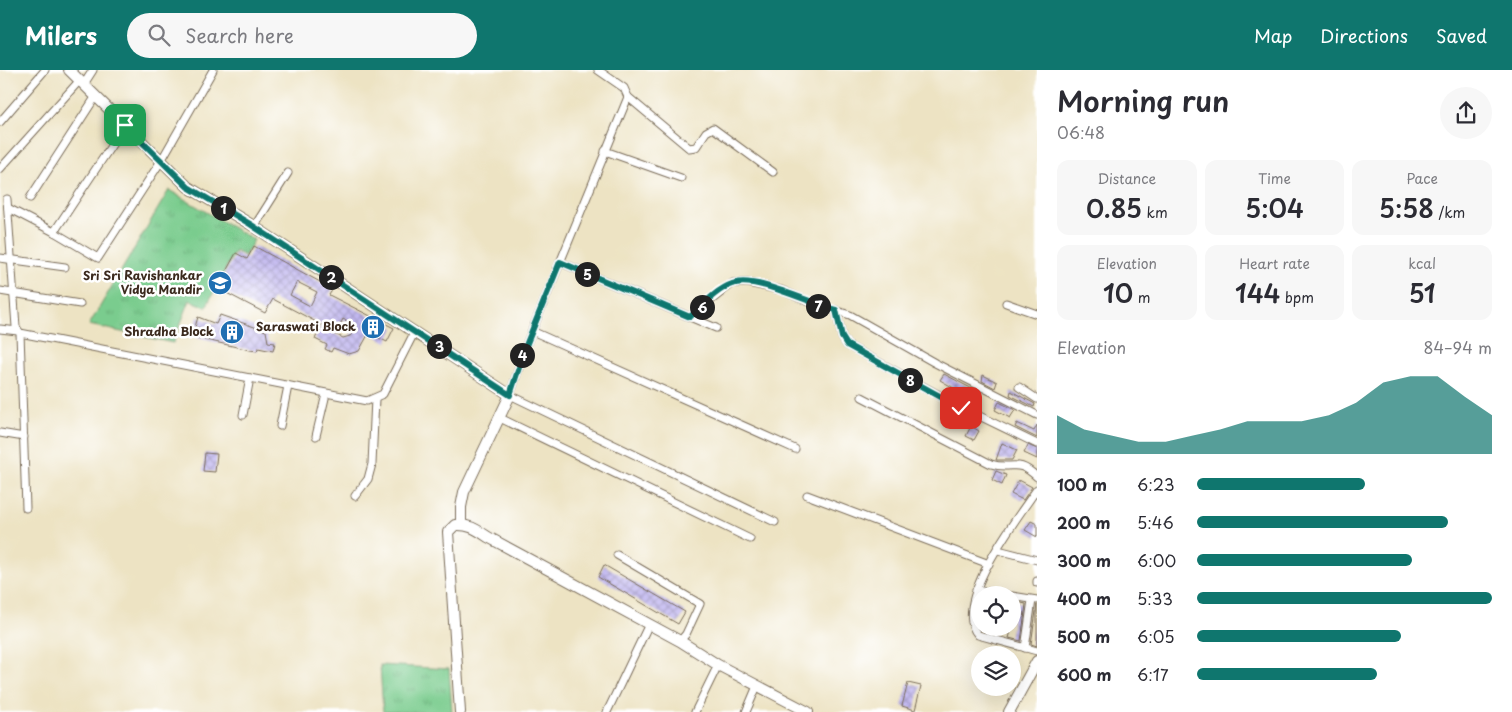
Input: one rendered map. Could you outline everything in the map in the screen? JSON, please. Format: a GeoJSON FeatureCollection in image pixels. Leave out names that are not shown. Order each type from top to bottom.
{"type":"FeatureCollection","features":[{"type":"Feature","properties":{"kind":"street"},"geometry":{"type":"LineString","coordinates":[[0,122],[45,70]]}},
{"type":"Feature","properties":{"kind":"street"},"geometry":{"type":"LineString","coordinates":[[69,70],[188,187],[254,227],[510,395],[774,522]]}},
{"type":"Feature","properties":{"kind":"street"},"geometry":{"type":"LineString","coordinates":[[0,169],[93,70]]}},
{"type":"Feature","properties":{"kind":"street"},"geometry":{"type":"LineString","coordinates":[[8,208],[98,258],[161,161],[213,70]]}},
{"type":"Feature","properties":{"kind":"street"},"geometry":{"type":"LineString","coordinates":[[598,70],[624,88],[628,96],[689,148],[696,147],[706,132],[714,128],[773,172]]}},
{"type":"Feature","properties":{"kind":"street"},"geometry":{"type":"LineString","coordinates":[[30,198],[96,96]]}},
{"type":"Feature","properties":{"kind":"street"},"geometry":{"type":"LineString","coordinates":[[461,524],[461,507],[464,492],[510,395],[532,331],[628,96]]}},
{"type":"Feature","properties":{"kind":"street"},"geometry":{"type":"LineString","coordinates":[[54,232],[125,125]]}},
{"type":"Feature","properties":{"kind":"street"},"geometry":{"type":"LineString","coordinates":[[605,150],[681,178]]}},
{"type":"Feature","properties":{"kind":"street"},"geometry":{"type":"LineString","coordinates":[[254,227],[288,173]]}},
{"type":"Feature","properties":{"kind":"street"},"geometry":{"type":"LineString","coordinates":[[7,199],[19,332],[26,508]]}},
{"type":"Feature","properties":{"kind":"street"},"geometry":{"type":"LineString","coordinates":[[0,258],[65,267]]}},
{"type":"Feature","properties":{"kind":"street"},"geometry":{"type":"LineString","coordinates":[[560,262],[716,328]]}},
{"type":"Feature","properties":{"kind":"street"},"geometry":{"type":"LineString","coordinates":[[690,317],[733,283],[748,283],[781,290],[817,305],[836,310],[1037,414]]}},
{"type":"Feature","properties":{"kind":"street"},"geometry":{"type":"LineString","coordinates":[[0,291],[80,304]]}},
{"type":"Feature","properties":{"kind":"street"},"geometry":{"type":"LineString","coordinates":[[1006,303],[1037,314]]}},
{"type":"Feature","properties":{"kind":"street"},"geometry":{"type":"LineString","coordinates":[[836,310],[842,337],[847,345],[961,408],[1037,444]]}},
{"type":"Feature","properties":{"kind":"street"},"geometry":{"type":"LineString","coordinates":[[0,329],[356,400],[375,399],[383,394],[415,331]]}},
{"type":"Feature","properties":{"kind":"street"},"geometry":{"type":"LineString","coordinates":[[532,331],[795,449]]}},
{"type":"Feature","properties":{"kind":"street"},"geometry":{"type":"LineString","coordinates":[[242,415],[250,378]]}},
{"type":"Feature","properties":{"kind":"street"},"geometry":{"type":"LineString","coordinates":[[280,426],[288,386]]}},
{"type":"Feature","properties":{"kind":"street"},"geometry":{"type":"LineString","coordinates":[[1019,387],[1037,399]]}},
{"type":"Feature","properties":{"kind":"street"},"geometry":{"type":"LineString","coordinates":[[316,436],[326,394]]}},
{"type":"Feature","properties":{"kind":"street"},"geometry":{"type":"LineString","coordinates":[[862,397],[991,464],[999,467],[1017,464],[1026,468],[1037,477]]}},
{"type":"Feature","properties":{"kind":"street"},"geometry":{"type":"LineString","coordinates":[[354,496],[368,479],[372,464],[375,399]]}},
{"type":"Feature","properties":{"kind":"street"},"geometry":{"type":"LineString","coordinates":[[500,418],[750,539]]}},
{"type":"Feature","properties":{"kind":"street"},"geometry":{"type":"LineString","coordinates":[[0,433],[24,437]]}},
{"type":"Feature","properties":{"kind":"street"},"geometry":{"type":"LineString","coordinates":[[978,586],[989,564],[1037,489]]}},
{"type":"Feature","properties":{"kind":"street"},"geometry":{"type":"LineString","coordinates":[[807,494],[989,564]]}},
{"type":"Feature","properties":{"kind":"street"},"geometry":{"type":"LineString","coordinates":[[460,712],[448,532],[455,525],[461,524],[470,525],[803,711]]}},
{"type":"Feature","properties":{"kind":"street"},"geometry":{"type":"LineString","coordinates":[[998,550],[1037,560]]}},
{"type":"Feature","properties":{"kind":"street"},"geometry":{"type":"LineString","coordinates":[[617,555],[700,604],[686,634],[680,641]]}},
{"type":"Feature","properties":{"kind":"street"},"geometry":{"type":"LineString","coordinates":[[1021,598],[1035,600],[1025,648]]}},
{"type":"Feature","properties":{"kind":"street"},"geometry":{"type":"LineString","coordinates":[[607,712],[648,626]]}},
{"type":"Feature","properties":{"kind":"street"},"geometry":{"type":"LineString","coordinates":[[982,636],[1037,651]]}},
{"type":"Feature","properties":{"kind":"street"},"geometry":{"type":"LineString","coordinates":[[1009,712],[1037,661]]}},
{"type":"Feature","properties":{"kind":"street"},"geometry":{"type":"LineString","coordinates":[[695,712],[718,665]]}},
{"type":"Feature","properties":{"kind":"street"},"geometry":{"type":"LineString","coordinates":[[746,712],[757,686]]}},
{"type":"Feature","properties":{"kind":"green space"},"geometry":{"type":"Polygon","coordinates":[[[169,190],[254,240],[245,256],[235,251],[206,307],[190,300],[173,343],[89,325],[169,190]]]}},
{"type":"Feature","properties":{"kind":"green space"},"geometry":{"type":"Polygon","coordinates":[[[380,665],[449,669],[452,712],[383,712],[380,665]]]}},
{"type":"Feature","properties":{"kind":"building"},"geometry":{"type":"Polygon","coordinates":[[[254,246],[333,289],[329,295],[394,328],[387,342],[369,333],[359,351],[349,354],[333,348],[331,352],[325,349],[327,345],[315,339],[322,325],[273,299],[265,313],[217,288],[236,253],[247,259],[254,246]],[[297,282],[290,295],[310,306],[317,292],[297,282]],[[343,319],[335,334],[343,338],[350,336],[356,326],[343,319]]]}},
{"type":"Feature","properties":{"kind":"building","name":"Shradha Block"},"geometry":{"type":"Polygon","coordinates":[[[220,315],[266,331],[268,342],[275,343],[273,351],[258,348],[257,351],[250,350],[197,338],[199,328],[195,327],[198,317],[216,324],[220,315]]]}},
{"type":"Feature","properties":{"kind":"building"},"geometry":{"type":"Polygon","coordinates":[[[944,374],[982,394],[978,402],[940,380],[944,374]]]}},
{"type":"Feature","properties":{"kind":"building"},"geometry":{"type":"Polygon","coordinates":[[[983,375],[997,382],[995,388],[982,381],[983,375]]]}},
{"type":"Feature","properties":{"kind":"building"},"geometry":{"type":"Polygon","coordinates":[[[1011,391],[1035,404],[1034,407],[1010,395],[1011,391]]]}},
{"type":"Feature","properties":{"kind":"building"},"geometry":{"type":"Polygon","coordinates":[[[999,402],[1015,410],[1010,418],[995,410],[999,402]]]}},
{"type":"Feature","properties":{"kind":"building"},"geometry":{"type":"Polygon","coordinates":[[[1017,423],[1034,431],[1037,425],[1037,438],[1015,427],[1017,423]]]}},
{"type":"Feature","properties":{"kind":"building"},"geometry":{"type":"Polygon","coordinates":[[[971,426],[979,431],[974,440],[966,436],[971,426]]]}},
{"type":"Feature","properties":{"kind":"building"},"geometry":{"type":"Polygon","coordinates":[[[1002,443],[1017,450],[1012,460],[996,460],[1002,443]]]}},
{"type":"Feature","properties":{"kind":"building"},"geometry":{"type":"Polygon","coordinates":[[[1028,445],[1037,449],[1037,459],[1024,453],[1028,445]]]}},
{"type":"Feature","properties":{"kind":"building"},"geometry":{"type":"Polygon","coordinates":[[[205,453],[217,454],[215,472],[203,471],[205,453]]]}},
{"type":"Feature","properties":{"kind":"building"},"geometry":{"type":"Polygon","coordinates":[[[996,471],[1006,475],[1002,485],[992,480],[996,471]]]}},
{"type":"Feature","properties":{"kind":"building"},"geometry":{"type":"Polygon","coordinates":[[[1019,480],[1032,487],[1023,500],[1011,494],[1019,480]]]}},
{"type":"Feature","properties":{"kind":"building"},"geometry":{"type":"Polygon","coordinates":[[[1031,521],[1037,524],[1037,537],[1025,530],[1031,521]]]}},
{"type":"Feature","properties":{"kind":"building"},"geometry":{"type":"Polygon","coordinates":[[[604,565],[685,612],[678,624],[598,577],[604,565]]]}},
{"type":"Feature","properties":{"kind":"building"},"geometry":{"type":"Polygon","coordinates":[[[1021,603],[1026,604],[1021,641],[1009,638],[1010,636],[1021,636],[1021,603]]]}},
{"type":"Feature","properties":{"kind":"building"},"geometry":{"type":"Polygon","coordinates":[[[1037,605],[1037,646],[1031,644],[1037,605]]]}},
{"type":"Feature","properties":{"kind":"building"},"geometry":{"type":"Polygon","coordinates":[[[908,683],[921,686],[915,710],[902,706],[908,683]]]}},
{"type":"Feature","properties":{"kind":"place","name":"Sri Sri Ravishankar Vidya Mandir"},"geometry":{"type":"Point","coordinates":[220,283]}},
{"type":"Feature","properties":{"kind":"place","name":"Saraswati Block"},"geometry":{"type":"Point","coordinates":[373,327]}},
{"type":"Feature","properties":{"kind":"place","name":"Shradha Block"},"geometry":{"type":"Point","coordinates":[232,332]}},
{"type":"Feature","properties":{"kind":"route"},"geometry":{"type":"LineString","coordinates":[[125,125],[188,187],[250,224],[442,348],[510,395],[527,343],[560,262],[690,317],[719,292],[733,283],[748,283],[781,290],[817,305],[836,310],[842,337],[847,345],[961,408]]}}]}
